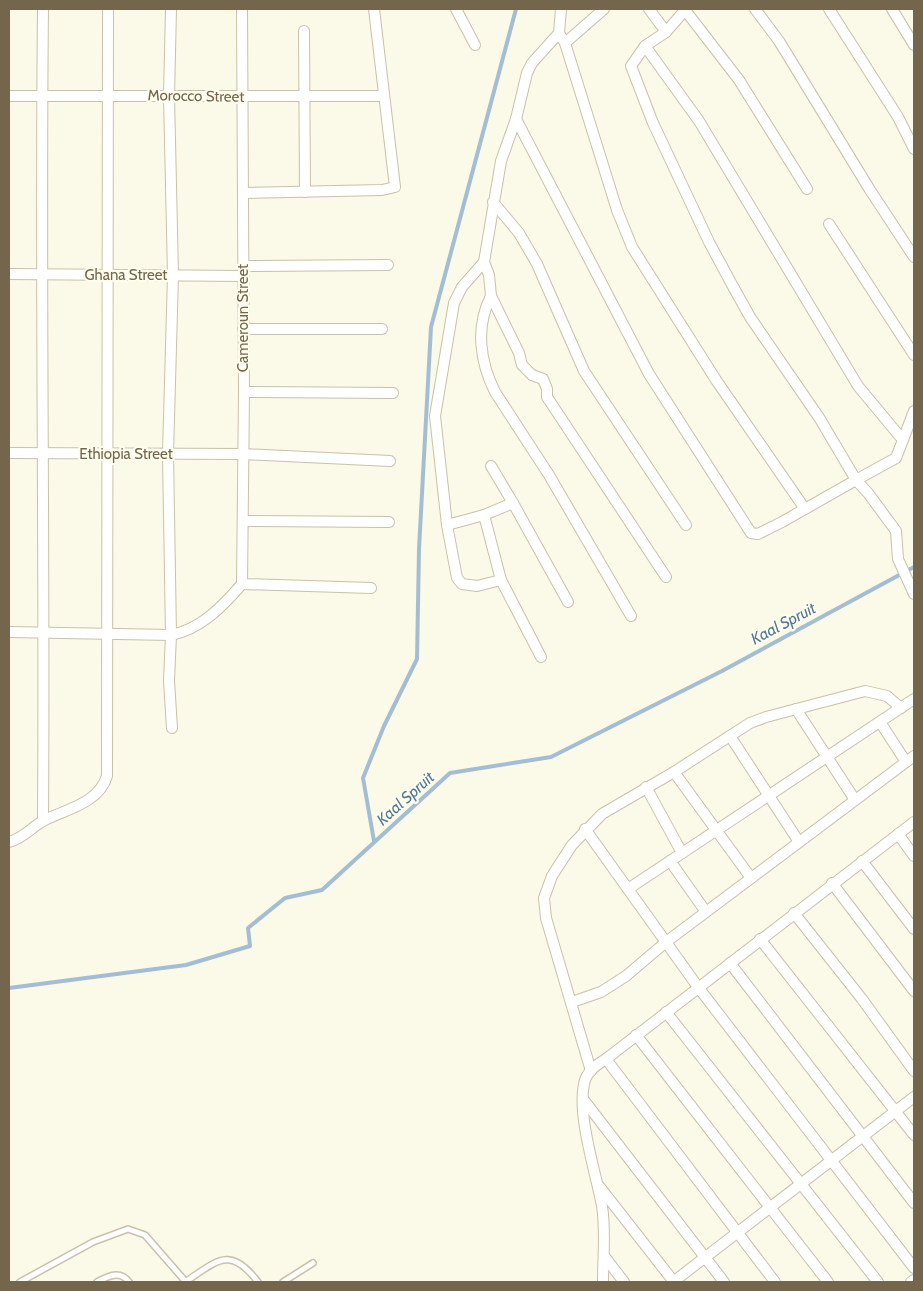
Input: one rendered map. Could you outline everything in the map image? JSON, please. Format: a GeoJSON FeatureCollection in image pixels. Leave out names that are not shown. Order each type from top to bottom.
{"type":"FeatureCollection","features":[{"type":"Feature","properties":{"kind":"street"},"geometry":{"type":"LineString","coordinates":[[43,9],[41,274],[44,632],[43,820]]}},
{"type":"Feature","properties":{"kind":"street"},"geometry":{"type":"LineString","coordinates":[[9,842],[24,836],[43,820],[80,804],[96,794],[105,782],[108,636],[106,455],[108,9]]}},
{"type":"Feature","properties":{"kind":"street"},"geometry":{"type":"LineString","coordinates":[[171,9],[169,96],[173,275],[168,454],[169,681],[172,728]]}},
{"type":"Feature","properties":{"kind":"street","name":"Cameroun Street"},"geometry":{"type":"LineString","coordinates":[[242,9],[244,193],[242,584]]}},
{"type":"Feature","properties":{"kind":"street"},"geometry":{"type":"LineString","coordinates":[[244,193],[382,190],[395,187],[374,9]]}},
{"type":"Feature","properties":{"kind":"street"},"geometry":{"type":"LineString","coordinates":[[456,9],[475,45]]}},
{"type":"Feature","properties":{"kind":"street"},"geometry":{"type":"LineString","coordinates":[[561,9],[559,33],[565,43],[617,210],[632,247],[716,380],[805,509]]}},
{"type":"Feature","properties":{"kind":"street"},"geometry":{"type":"LineString","coordinates":[[565,43],[604,9]]}},
{"type":"Feature","properties":{"kind":"street"},"geometry":{"type":"LineString","coordinates":[[649,9],[666,32]]}},
{"type":"Feature","properties":{"kind":"street"},"geometry":{"type":"LineString","coordinates":[[755,9],[779,41],[870,190],[914,257]]}},
{"type":"Feature","properties":{"kind":"street"},"geometry":{"type":"LineString","coordinates":[[829,9],[913,143]]}},
{"type":"Feature","properties":{"kind":"street"},"geometry":{"type":"LineString","coordinates":[[892,9],[914,44]]}},
{"type":"Feature","properties":{"kind":"street"},"geometry":{"type":"LineString","coordinates":[[807,189],[740,80],[686,10],[666,32],[645,46],[631,65],[634,75],[653,123],[709,242],[750,317],[820,418],[856,480],[896,531],[898,559],[913,591]]}},
{"type":"Feature","properties":{"kind":"street"},"geometry":{"type":"LineString","coordinates":[[304,31],[306,97],[305,192]]}},
{"type":"Feature","properties":{"kind":"street"},"geometry":{"type":"LineString","coordinates":[[501,580],[477,586],[462,584],[457,578],[447,525],[435,416],[454,303],[462,287],[484,262],[492,224],[501,161],[516,119],[527,73],[532,63],[559,33]]}},
{"type":"Feature","properties":{"kind":"street"},"geometry":{"type":"LineString","coordinates":[[645,46],[699,121],[858,386],[902,439]]}},
{"type":"Feature","properties":{"kind":"street","name":"Morocco Street"},"geometry":{"type":"LineString","coordinates":[[9,96],[384,96]]}},
{"type":"Feature","properties":{"kind":"street"},"geometry":{"type":"LineString","coordinates":[[516,119],[649,374],[753,535],[805,509],[896,458],[914,411]]}},
{"type":"Feature","properties":{"kind":"street"},"geometry":{"type":"LineString","coordinates":[[494,202],[519,233],[537,264],[584,371],[686,525]]}},
{"type":"Feature","properties":{"kind":"street"},"geometry":{"type":"LineString","coordinates":[[829,224],[914,354]]}},
{"type":"Feature","properties":{"kind":"street"},"geometry":{"type":"LineString","coordinates":[[484,262],[489,275],[491,296],[519,353],[522,365],[532,375],[543,379],[547,389],[546,397],[666,577]]}},
{"type":"Feature","properties":{"kind":"street","name":"Ghana Street"},"geometry":{"type":"LineString","coordinates":[[9,274],[173,275],[388,265]]}},
{"type":"Feature","properties":{"kind":"street"},"geometry":{"type":"LineString","coordinates":[[491,296],[486,306],[482,324],[481,355],[488,378],[585,534],[632,616]]}},
{"type":"Feature","properties":{"kind":"street"},"geometry":{"type":"LineString","coordinates":[[244,329],[382,329]]}},
{"type":"Feature","properties":{"kind":"street"},"geometry":{"type":"LineString","coordinates":[[244,392],[393,393]]}},
{"type":"Feature","properties":{"kind":"street","name":"Ethiopia Street"},"geometry":{"type":"LineString","coordinates":[[9,453],[106,455],[242,454],[390,461]]}},
{"type":"Feature","properties":{"kind":"street"},"geometry":{"type":"LineString","coordinates":[[491,466],[568,602]]}},
{"type":"Feature","properties":{"kind":"street"},"geometry":{"type":"LineString","coordinates":[[447,525],[484,515],[513,503]]}},
{"type":"Feature","properties":{"kind":"street"},"geometry":{"type":"LineString","coordinates":[[484,515],[501,580],[541,657]]}},
{"type":"Feature","properties":{"kind":"street"},"geometry":{"type":"LineString","coordinates":[[243,520],[389,522]]}},
{"type":"Feature","properties":{"kind":"street"},"geometry":{"type":"LineString","coordinates":[[9,632],[108,636],[170,636],[187,632],[199,625],[242,584],[371,588]]}},
{"type":"Feature","properties":{"kind":"street"},"geometry":{"type":"LineString","coordinates":[[591,1070],[572,1002],[553,946],[544,898],[546,888],[561,860],[585,829],[602,814],[758,720],[865,691],[887,696],[901,708]]}},
{"type":"Feature","properties":{"kind":"street"},"geometry":{"type":"LineString","coordinates":[[628,889],[914,700]]}},
{"type":"Feature","properties":{"kind":"street"},"geometry":{"type":"LineString","coordinates":[[796,709],[855,800]]}},
{"type":"Feature","properties":{"kind":"street"},"geometry":{"type":"LineString","coordinates":[[572,1002],[601,992],[618,981],[666,942],[910,759],[880,722]]}},
{"type":"Feature","properties":{"kind":"street"},"geometry":{"type":"LineString","coordinates":[[730,736],[798,842]]}},
{"type":"Feature","properties":{"kind":"street"},"geometry":{"type":"LineString","coordinates":[[674,772],[751,878]]}},
{"type":"Feature","properties":{"kind":"street"},"geometry":{"type":"LineString","coordinates":[[646,787],[682,853]]}},
{"type":"Feature","properties":{"kind":"street"},"geometry":{"type":"LineString","coordinates":[[603,1282],[602,1205],[589,1152],[583,1099],[584,1082],[591,1070],[832,883],[914,822]]}},
{"type":"Feature","properties":{"kind":"street"},"geometry":{"type":"LineString","coordinates":[[585,829],[698,987],[914,1268]]}},
{"type":"Feature","properties":{"kind":"street"},"geometry":{"type":"LineString","coordinates":[[898,834],[914,856]]}},
{"type":"Feature","properties":{"kind":"street"},"geometry":{"type":"LineString","coordinates":[[670,861],[706,912]]}},
{"type":"Feature","properties":{"kind":"street"},"geometry":{"type":"LineString","coordinates":[[862,861],[914,929]]}},
{"type":"Feature","properties":{"kind":"street"},"geometry":{"type":"LineString","coordinates":[[832,883],[914,991]]}},
{"type":"Feature","properties":{"kind":"street"},"geometry":{"type":"LineString","coordinates":[[794,913],[862,999],[914,1071]]}},
{"type":"Feature","properties":{"kind":"street"},"geometry":{"type":"LineString","coordinates":[[760,940],[914,1135]]}},
{"type":"Feature","properties":{"kind":"street"},"geometry":{"type":"LineString","coordinates":[[730,962],[864,1135],[914,1203]]}},
{"type":"Feature","properties":{"kind":"street"},"geometry":{"type":"LineString","coordinates":[[666,1012],[878,1282]]}},
{"type":"Feature","properties":{"kind":"street"},"geometry":{"type":"LineString","coordinates":[[636,1035],[768,1208],[828,1282]]}},
{"type":"Feature","properties":{"kind":"street"},"geometry":{"type":"LineString","coordinates":[[606,1058],[775,1282]]}},
{"type":"Feature","properties":{"kind":"street"},"geometry":{"type":"LineString","coordinates":[[596,1182],[673,1282],[914,1097]]}},
{"type":"Feature","properties":{"kind":"street"},"geometry":{"type":"LineString","coordinates":[[583,1099],[724,1282]]}},
{"type":"Feature","properties":{"kind":"street"},"geometry":{"type":"LineString","coordinates":[[604,1256],[624,1282]]}},
{"type":"Feature","properties":{"kind":"lane"},"geometry":{"type":"LineString","coordinates":[[20,1282],[93,1242],[128,1229],[145,1234],[186,1282],[217,1261],[229,1259],[240,1262],[258,1282]]}},
{"type":"Feature","properties":{"kind":"lane"},"geometry":{"type":"LineString","coordinates":[[283,1282],[313,1263]]}},
{"type":"Feature","properties":{"kind":"lane"},"geometry":{"type":"LineString","coordinates":[[97,1282],[110,1275],[118,1275],[125,1277],[129,1282]]}},
{"type":"Feature","properties":{"kind":"waterway"},"geometry":{"type":"LineString","coordinates":[[374,841],[363,778],[384,726],[417,659],[419,549],[431,327],[516,9]]}},
{"type":"Feature","properties":{"kind":"waterway","name":"Kaal Spruit"},"geometry":{"type":"LineString","coordinates":[[9,988],[186,965],[250,946],[248,928],[285,898],[322,890],[450,773],[551,757],[722,671],[914,567]]}}]}
